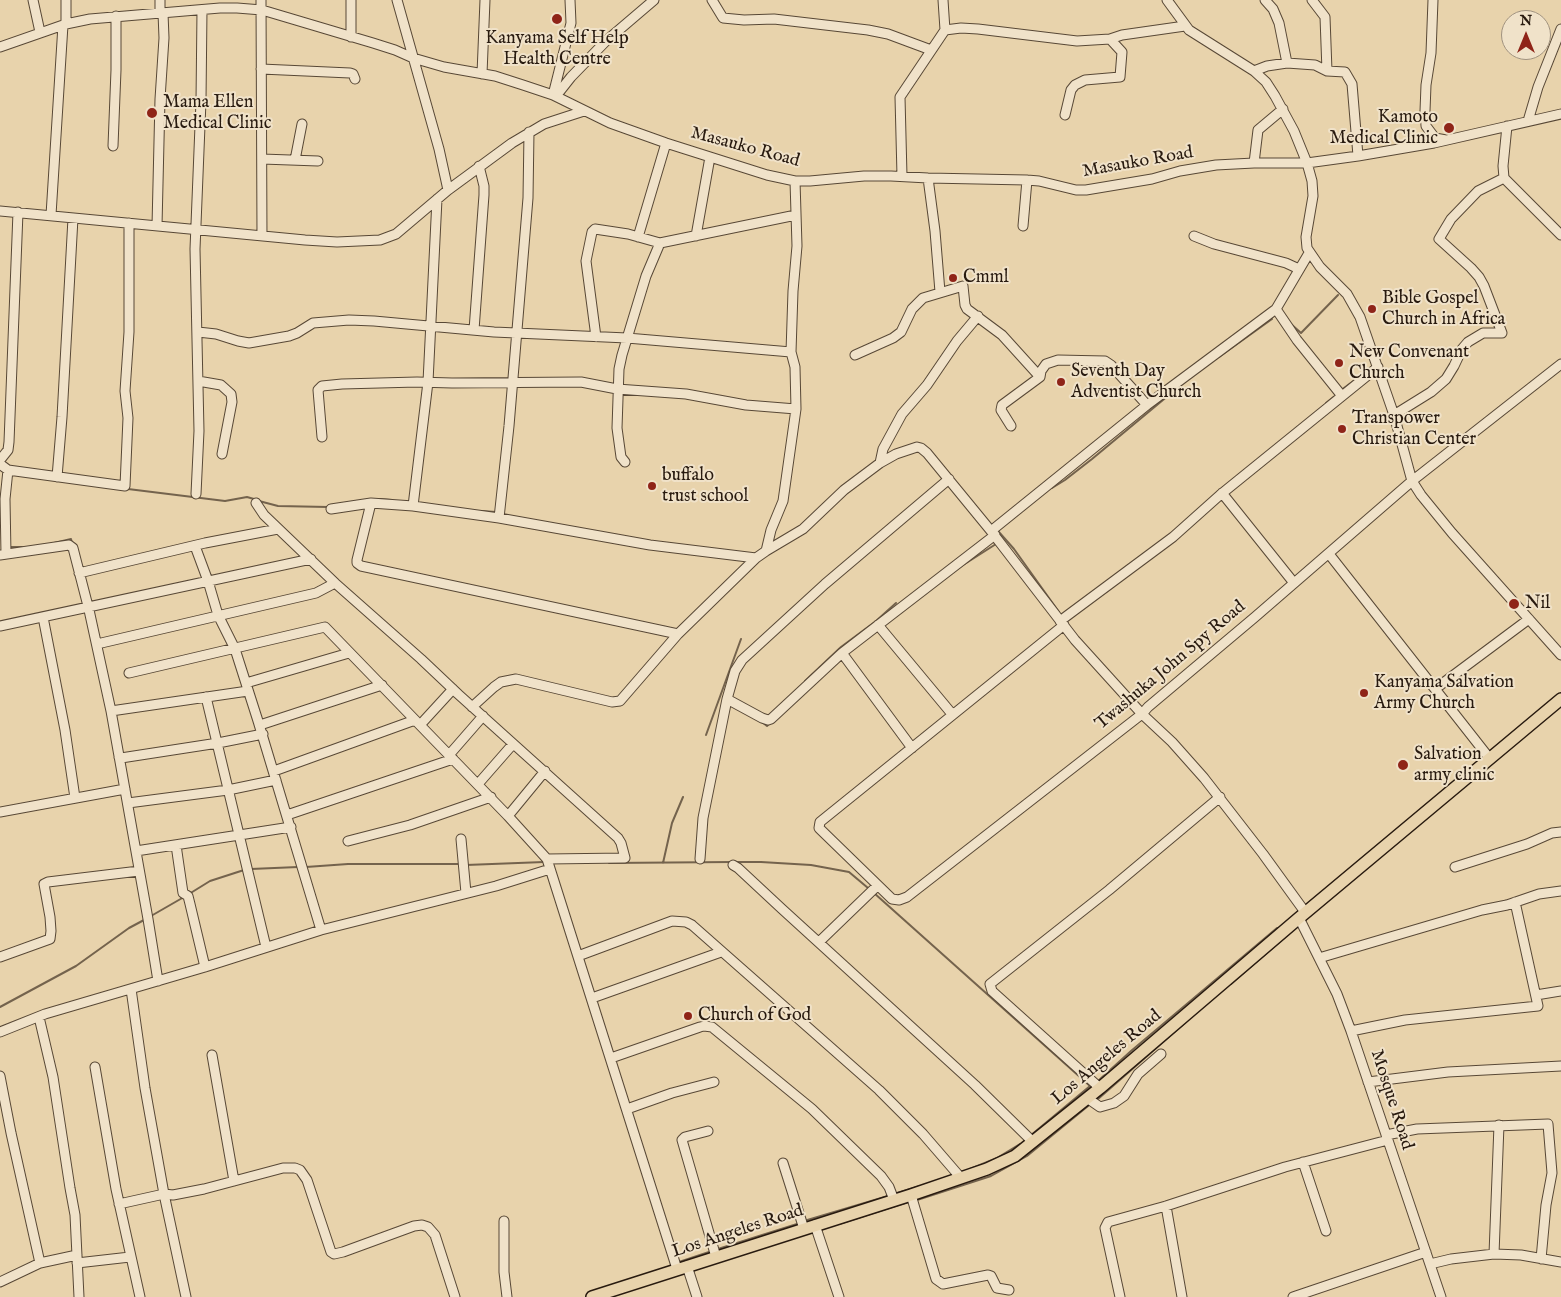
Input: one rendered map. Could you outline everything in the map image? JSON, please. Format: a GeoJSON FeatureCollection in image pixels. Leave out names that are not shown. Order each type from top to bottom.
{"type":"FeatureCollection","features":[{"type":"Feature","properties":{"kind":"main road","name":"Los Angeles Road"},"geometry":{"type":"LineString","coordinates":[[600,1296],[809,1227],[911,1196],[1005,1161],[1033,1142],[1088,1098],[1302,915],[1561,699]]}},
{"type":"Feature","properties":{"kind":"street"},"geometry":{"type":"LineString","coordinates":[[33,0],[40,32]]}},
{"type":"Feature","properties":{"kind":"street"},"geometry":{"type":"LineString","coordinates":[[51,215],[66,0]]}},
{"type":"Feature","properties":{"kind":"street"},"geometry":{"type":"LineString","coordinates":[[157,226],[160,99],[164,38],[160,0]]}},
{"type":"Feature","properties":{"kind":"street"},"geometry":{"type":"LineString","coordinates":[[261,0],[262,236]]}},
{"type":"Feature","properties":{"kind":"street"},"geometry":{"type":"LineString","coordinates":[[351,0],[351,36]]}},
{"type":"Feature","properties":{"kind":"street"},"geometry":{"type":"LineString","coordinates":[[397,0],[439,149],[448,190]]}},
{"type":"Feature","properties":{"kind":"street"},"geometry":{"type":"LineString","coordinates":[[482,74],[486,0]]}},
{"type":"Feature","properties":{"kind":"street"},"geometry":{"type":"LineString","coordinates":[[555,96],[571,23],[570,0]]}},
{"type":"Feature","properties":{"kind":"street"},"geometry":{"type":"LineString","coordinates":[[555,96],[606,41],[654,0]]}},
{"type":"Feature","properties":{"kind":"street"},"geometry":{"type":"LineString","coordinates":[[712,0],[723,18],[744,20],[774,19],[868,30],[888,34],[931,50]]}},
{"type":"Feature","properties":{"kind":"street"},"geometry":{"type":"LineString","coordinates":[[902,176],[900,97],[945,30],[943,0]]}},
{"type":"Feature","properties":{"kind":"street"},"geometry":{"type":"LineString","coordinates":[[1167,0],[1185,26],[1225,54],[1254,71],[1266,82],[1283,109],[1307,163],[1313,189],[1306,237],[1309,253],[1347,294],[1360,317],[1394,415],[1412,481],[1452,533],[1561,655]]}},
{"type":"Feature","properties":{"kind":"street"},"geometry":{"type":"LineString","coordinates":[[1265,0],[1273,9],[1279,23],[1287,63]]}},
{"type":"Feature","properties":{"kind":"street"},"geometry":{"type":"LineString","coordinates":[[1312,0],[1325,17],[1327,71]]}},
{"type":"Feature","properties":{"kind":"street"},"geometry":{"type":"LineString","coordinates":[[1433,0],[1431,53],[1426,85],[1426,126],[1435,138],[1447,140]]}},
{"type":"Feature","properties":{"kind":"street","name":"Masauko Road"},"geometry":{"type":"LineString","coordinates":[[0,47],[64,24],[90,19],[202,10],[220,4],[237,8],[262,10],[351,36],[444,67],[523,84],[555,96],[618,126],[666,143],[767,175],[795,180],[836,180],[872,176],[1027,180],[1076,190],[1086,190],[1152,179],[1216,165],[1307,163],[1358,156],[1447,140],[1561,114]]}},
{"type":"Feature","properties":{"kind":"street"},"geometry":{"type":"LineString","coordinates":[[196,494],[198,332],[195,274],[202,10]]}},
{"type":"Feature","properties":{"kind":"street"},"geometry":{"type":"LineString","coordinates":[[113,146],[116,16]]}},
{"type":"Feature","properties":{"kind":"street"},"geometry":{"type":"LineString","coordinates":[[945,30],[961,28],[978,29],[1077,41],[1110,39],[1122,35],[1185,26]]}},
{"type":"Feature","properties":{"kind":"street"},"geometry":{"type":"LineString","coordinates":[[1528,121],[1538,87],[1561,29]]}},
{"type":"Feature","properties":{"kind":"street"},"geometry":{"type":"LineString","coordinates":[[1065,116],[1071,90],[1075,84],[1085,80],[1120,77],[1122,52],[1110,39]]}},
{"type":"Feature","properties":{"kind":"street"},"geometry":{"type":"LineString","coordinates":[[1254,71],[1267,66],[1287,63],[1315,65],[1327,71],[1346,72],[1351,80],[1358,156]]}},
{"type":"Feature","properties":{"kind":"street"},"geometry":{"type":"LineString","coordinates":[[261,69],[350,73],[353,74],[355,79]]}},
{"type":"Feature","properties":{"kind":"street"},"geometry":{"type":"LineString","coordinates":[[1254,163],[1258,130],[1283,109]]}},
{"type":"Feature","properties":{"kind":"street"},"geometry":{"type":"LineString","coordinates":[[0,210],[129,224],[336,242],[388,238],[396,234],[436,199],[479,166],[529,132],[553,120],[584,110]]}},
{"type":"Feature","properties":{"kind":"street"},"geometry":{"type":"LineString","coordinates":[[295,160],[302,124]]}},
{"type":"Feature","properties":{"kind":"street"},"geometry":{"type":"LineString","coordinates":[[1508,126],[1503,166],[1504,178],[1561,235]]}},
{"type":"Feature","properties":{"kind":"street"},"geometry":{"type":"LineString","coordinates":[[499,518],[528,198],[529,132]]}},
{"type":"Feature","properties":{"kind":"street"},"geometry":{"type":"LineString","coordinates":[[638,237],[666,143]]}},
{"type":"Feature","properties":{"kind":"street"},"geometry":{"type":"LineString","coordinates":[[696,236],[710,157]]}},
{"type":"Feature","properties":{"kind":"street"},"geometry":{"type":"LineString","coordinates":[[262,159],[318,161]]}},
{"type":"Feature","properties":{"kind":"street"},"geometry":{"type":"LineString","coordinates":[[474,330],[484,195],[484,186],[479,166]]}},
{"type":"Feature","properties":{"kind":"street"},"geometry":{"type":"LineString","coordinates":[[928,178],[940,292]]}},
{"type":"Feature","properties":{"kind":"street"},"geometry":{"type":"LineString","coordinates":[[1394,415],[1431,392],[1446,379],[1462,349],[1468,342],[1483,333],[1502,333],[1479,277],[1439,239],[1451,219],[1478,191],[1504,178]]}},
{"type":"Feature","properties":{"kind":"street"},"geometry":{"type":"LineString","coordinates":[[766,551],[771,530],[783,501],[796,409],[794,367],[791,352],[797,246],[795,180]]}},
{"type":"Feature","properties":{"kind":"street"},"geometry":{"type":"LineString","coordinates":[[1023,226],[1027,180]]}},
{"type":"Feature","properties":{"kind":"street"},"geometry":{"type":"LineString","coordinates":[[413,506],[428,382],[436,199]]}},
{"type":"Feature","properties":{"kind":"street"},"geometry":{"type":"LineString","coordinates":[[0,460],[8,450],[9,442],[18,212]]}},
{"type":"Feature","properties":{"kind":"street"},"geometry":{"type":"LineString","coordinates":[[596,337],[586,266],[594,229],[660,243],[796,215]]}},
{"type":"Feature","properties":{"kind":"street"},"geometry":{"type":"LineString","coordinates":[[57,477],[73,218]]}},
{"type":"Feature","properties":{"kind":"street"},"geometry":{"type":"LineString","coordinates":[[0,464],[8,470],[125,486],[128,418],[126,391],[129,332],[129,224]]}},
{"type":"Feature","properties":{"kind":"street"},"geometry":{"type":"LineString","coordinates":[[1194,236],[1250,255],[1300,268]]}},
{"type":"Feature","properties":{"kind":"street"},"geometry":{"type":"LineString","coordinates":[[625,462],[621,457],[618,441],[618,388],[622,355],[646,276],[660,243]]}},
{"type":"Feature","properties":{"kind":"street"},"geometry":{"type":"LineString","coordinates":[[727,699],[762,718],[771,719],[842,653],[993,533],[1147,405],[1276,309],[1309,253]]}},
{"type":"Feature","properties":{"kind":"street"},"geometry":{"type":"LineString","coordinates":[[855,355],[893,338],[901,332],[912,309],[923,298],[963,286],[965,305],[1002,335],[1040,377]]}},
{"type":"Feature","properties":{"kind":"street"},"geometry":{"type":"LineString","coordinates":[[1276,309],[1297,340],[1342,396]]}},
{"type":"Feature","properties":{"kind":"street"},"geometry":{"type":"LineString","coordinates":[[472,707],[494,687],[502,682],[516,679],[612,702],[620,701],[678,634],[756,558],[803,529],[844,490],[880,463],[883,449],[902,414],[927,385],[957,341],[978,316]]}},
{"type":"Feature","properties":{"kind":"street"},"geometry":{"type":"LineString","coordinates":[[198,332],[216,334],[249,343],[289,336],[313,323],[365,320],[474,330],[627,338],[791,352]]}},
{"type":"Feature","properties":{"kind":"street"},"geometry":{"type":"LineString","coordinates":[[1011,426],[1001,408],[1040,377],[1044,368],[1052,361],[1105,361],[1111,365],[1147,405]]}},
{"type":"Feature","properties":{"kind":"street","name":"Twashuka John Spy Road"},"geometry":{"type":"LineString","coordinates":[[912,748],[819,825],[821,830],[877,886],[892,899],[899,900],[904,899],[1142,714],[1412,481],[1561,364]]}},
{"type":"Feature","properties":{"kind":"street"},"geometry":{"type":"LineString","coordinates":[[842,653],[912,748],[1062,623],[1173,537],[1222,493],[1378,367]]}},
{"type":"Feature","properties":{"kind":"street"},"geometry":{"type":"LineString","coordinates":[[198,381],[221,385],[231,394],[231,408],[222,454]]}},
{"type":"Feature","properties":{"kind":"street"},"geometry":{"type":"LineString","coordinates":[[322,437],[318,390],[320,387],[372,383],[581,382],[618,388],[676,393],[746,405],[796,409]]}},
{"type":"Feature","properties":{"kind":"street","name":"Mosque Road"},"geometry":{"type":"LineString","coordinates":[[880,463],[896,454],[917,447],[927,453],[993,533],[1062,623],[1142,714],[1172,742],[1220,798],[1302,915],[1319,958],[1337,994],[1351,1031],[1440,1297]]}},
{"type":"Feature","properties":{"kind":"street"},"geometry":{"type":"LineString","coordinates":[[8,470],[3,499],[3,555],[69,545],[73,548],[111,711],[158,982]]}},
{"type":"Feature","properties":{"kind":"street"},"geometry":{"type":"LineString","coordinates":[[700,859],[702,818],[727,699],[735,671],[742,660],[840,572],[950,479]]}},
{"type":"Feature","properties":{"kind":"street"},"geometry":{"type":"LineString","coordinates":[[1222,493],[1294,583]]}},
{"type":"Feature","properties":{"kind":"street"},"geometry":{"type":"LineString","coordinates":[[256,503],[264,515],[335,583],[618,838],[625,858],[548,859]]}},
{"type":"Feature","properties":{"kind":"street"},"geometry":{"type":"LineString","coordinates":[[371,503],[357,560],[357,563],[361,566],[678,634]]}},
{"type":"Feature","properties":{"kind":"street"},"geometry":{"type":"LineString","coordinates":[[331,509],[371,503],[413,506],[499,518],[650,545],[756,558]]}},
{"type":"Feature","properties":{"kind":"street"},"geometry":{"type":"LineString","coordinates":[[79,573],[278,529]]}},
{"type":"Feature","properties":{"kind":"street"},"geometry":{"type":"LineString","coordinates":[[195,546],[218,614],[235,649],[291,826],[321,930]]}},
{"type":"Feature","properties":{"kind":"street"},"geometry":{"type":"LineString","coordinates":[[1329,554],[1490,759]]}},
{"type":"Feature","properties":{"kind":"street"},"geometry":{"type":"LineString","coordinates":[[0,626],[311,559]]}},
{"type":"Feature","properties":{"kind":"street"},"geometry":{"type":"LineString","coordinates":[[96,644],[218,614],[316,593],[335,583]]}},
{"type":"Feature","properties":{"kind":"street"},"geometry":{"type":"LineString","coordinates":[[43,617],[65,730],[75,798]]}},
{"type":"Feature","properties":{"kind":"street"},"geometry":{"type":"LineString","coordinates":[[1435,689],[1529,619]]}},
{"type":"Feature","properties":{"kind":"street"},"geometry":{"type":"LineString","coordinates":[[878,624],[952,714]]}},
{"type":"Feature","properties":{"kind":"street"},"geometry":{"type":"LineString","coordinates":[[128,673],[323,627],[491,797],[548,859],[627,1109],[682,1268],[697,1297]]}},
{"type":"Feature","properties":{"kind":"street"},"geometry":{"type":"LineString","coordinates":[[111,711],[206,697],[247,687],[349,653]]}},
{"type":"Feature","properties":{"kind":"street"},"geometry":{"type":"LineString","coordinates":[[119,757],[218,743],[382,685]]}},
{"type":"Feature","properties":{"kind":"street"},"geometry":{"type":"LineString","coordinates":[[274,771],[417,722],[453,689]]}},
{"type":"Feature","properties":{"kind":"street"},"geometry":{"type":"LineString","coordinates":[[206,697],[266,947]]}},
{"type":"Feature","properties":{"kind":"street"},"geometry":{"type":"LineString","coordinates":[[287,815],[451,757],[482,716]]}},
{"type":"Feature","properties":{"kind":"street"},"geometry":{"type":"LineString","coordinates":[[478,784],[513,744]]}},
{"type":"Feature","properties":{"kind":"street"},"geometry":{"type":"LineString","coordinates":[[508,816],[545,771]]}},
{"type":"Feature","properties":{"kind":"street"},"geometry":{"type":"LineString","coordinates":[[128,803],[228,790],[276,780]]}},
{"type":"Feature","properties":{"kind":"street"},"geometry":{"type":"LineString","coordinates":[[0,812],[125,789]]}},
{"type":"Feature","properties":{"kind":"street"},"geometry":{"type":"LineString","coordinates":[[348,841],[449,813],[491,797]]}},
{"type":"Feature","properties":{"kind":"street"},"geometry":{"type":"LineString","coordinates":[[1100,1088],[1004,1003],[991,990],[990,984],[1110,890],[1220,798]]}},
{"type":"Feature","properties":{"kind":"street"},"geometry":{"type":"LineString","coordinates":[[136,852],[291,826]]}},
{"type":"Feature","properties":{"kind":"street"},"geometry":{"type":"LineString","coordinates":[[1455,867],[1518,847],[1552,833],[1561,832]]}},
{"type":"Feature","properties":{"kind":"street"},"geometry":{"type":"LineString","coordinates":[[461,839],[466,893]]}},
{"type":"Feature","properties":{"kind":"street"},"geometry":{"type":"LineString","coordinates":[[176,845],[183,893],[188,896],[205,967]]}},
{"type":"Feature","properties":{"kind":"street"},"geometry":{"type":"LineString","coordinates":[[733,865],[975,1085],[1033,1142]]}},
{"type":"Feature","properties":{"kind":"street"},"geometry":{"type":"LineString","coordinates":[[0,1032],[39,1017],[158,982],[321,930],[504,884],[550,869]]}},
{"type":"Feature","properties":{"kind":"street"},"geometry":{"type":"LineString","coordinates":[[0,957],[50,939],[50,918],[44,884],[139,871]]}},
{"type":"Feature","properties":{"kind":"street"},"geometry":{"type":"LineString","coordinates":[[819,942],[877,886]]}},
{"type":"Feature","properties":{"kind":"street"},"geometry":{"type":"LineString","coordinates":[[1319,958],[1539,894],[1561,891]]}},
{"type":"Feature","properties":{"kind":"street"},"geometry":{"type":"LineString","coordinates":[[1351,1031],[1406,1020],[1538,1006],[1515,902]]}},
{"type":"Feature","properties":{"kind":"street"},"geometry":{"type":"LineString","coordinates":[[578,956],[663,924],[679,921],[692,925],[879,1090],[923,1134],[960,1178]]}},
{"type":"Feature","properties":{"kind":"street"},"geometry":{"type":"LineString","coordinates":[[592,998],[721,952]]}},
{"type":"Feature","properties":{"kind":"street"},"geometry":{"type":"LineString","coordinates":[[130,989],[164,1194],[186,1297]]}},
{"type":"Feature","properties":{"kind":"street"},"geometry":{"type":"LineString","coordinates":[[1536,996],[1561,991]]}},
{"type":"Feature","properties":{"kind":"street"},"geometry":{"type":"LineString","coordinates":[[39,1017],[53,1077],[75,1215],[79,1297]]}},
{"type":"Feature","properties":{"kind":"street"},"geometry":{"type":"LineString","coordinates":[[611,1058],[704,1026],[712,1027],[808,1105],[845,1140],[881,1176],[889,1187],[894,1200]]}},
{"type":"Feature","properties":{"kind":"street"},"geometry":{"type":"LineString","coordinates":[[1088,1098],[1100,1107],[1114,1103],[1124,1096],[1138,1074],[1161,1054]]}},
{"type":"Feature","properties":{"kind":"street"},"geometry":{"type":"LineString","coordinates":[[212,1055],[234,1181]]}},
{"type":"Feature","properties":{"kind":"street"},"geometry":{"type":"LineString","coordinates":[[1368,1082],[1448,1072],[1561,1066]]}},
{"type":"Feature","properties":{"kind":"street"},"geometry":{"type":"LineString","coordinates":[[95,1067],[119,1204],[140,1297]]}},
{"type":"Feature","properties":{"kind":"street"},"geometry":{"type":"LineString","coordinates":[[0,1076],[4,1122],[40,1263]]}},
{"type":"Feature","properties":{"kind":"street"},"geometry":{"type":"LineString","coordinates":[[627,1109],[672,1093],[714,1082]]}},
{"type":"Feature","properties":{"kind":"street"},"geometry":{"type":"LineString","coordinates":[[1120,1297],[1111,1260],[1106,1224],[1108,1222],[1417,1129],[1498,1125],[1546,1124],[1550,1126],[1552,1173],[1546,1205],[1541,1259]]}},
{"type":"Feature","properties":{"kind":"street"},"geometry":{"type":"LineString","coordinates":[[1494,1254],[1498,1125]]}},
{"type":"Feature","properties":{"kind":"street"},"geometry":{"type":"LineString","coordinates":[[708,1131],[685,1137],[682,1140],[716,1257]]}},
{"type":"Feature","properties":{"kind":"street"},"geometry":{"type":"LineString","coordinates":[[1303,1162],[1326,1231]]}},
{"type":"Feature","properties":{"kind":"street"},"geometry":{"type":"LineString","coordinates":[[782,1163],[839,1297]]}},
{"type":"Feature","properties":{"kind":"street"},"geometry":{"type":"LineString","coordinates":[[119,1204],[164,1194],[173,1195],[197,1191],[290,1167],[300,1170],[307,1180],[329,1249],[334,1254],[414,1226],[428,1227],[434,1235],[455,1297]]}},
{"type":"Feature","properties":{"kind":"street"},"geometry":{"type":"LineString","coordinates":[[911,1196],[936,1279],[943,1284],[988,1275],[991,1276],[997,1288],[1009,1290]]}},
{"type":"Feature","properties":{"kind":"street"},"geometry":{"type":"LineString","coordinates":[[1166,1206],[1182,1297]]}},
{"type":"Feature","properties":{"kind":"street"},"geometry":{"type":"LineString","coordinates":[[504,1221],[504,1272],[507,1297]]}},
{"type":"Feature","properties":{"kind":"street"},"geometry":{"type":"LineString","coordinates":[[1293,1297],[1426,1252]]}},
{"type":"Feature","properties":{"kind":"street"},"geometry":{"type":"LineString","coordinates":[[1430,1264],[1451,1259],[1494,1254],[1561,1262]]}},
{"type":"Feature","properties":{"kind":"street"},"geometry":{"type":"LineString","coordinates":[[0,1282],[40,1263],[77,1259],[130,1257]]}},
{"type":"Feature","properties":{"kind":"waterway"},"geometry":{"type":"LineString","coordinates":[[1291,324],[1301,333],[1338,295]]}},
{"type":"Feature","properties":{"kind":"waterway"},"geometry":{"type":"LineString","coordinates":[[1219,357],[1272,319]]}},
{"type":"Feature","properties":{"kind":"waterway"},"geometry":{"type":"LineString","coordinates":[[1340,391],[1356,379]]}},
{"type":"Feature","properties":{"kind":"waterway"},"geometry":{"type":"LineString","coordinates":[[1052,488],[1092,459],[1175,390]]}},
{"type":"Feature","properties":{"kind":"waterway"},"geometry":{"type":"LineString","coordinates":[[1326,403],[1336,395]]}},
{"type":"Feature","properties":{"kind":"waterway"},"geometry":{"type":"LineString","coordinates":[[128,489],[225,501],[247,497],[254,499]]}},
{"type":"Feature","properties":{"kind":"waterway"},"geometry":{"type":"LineString","coordinates":[[380,499],[392,500]]}},
{"type":"Feature","properties":{"kind":"waterway"},"geometry":{"type":"LineString","coordinates":[[259,501],[278,506],[328,507]]}},
{"type":"Feature","properties":{"kind":"waterway"},"geometry":{"type":"LineString","coordinates":[[481,511],[496,512]]}},
{"type":"Feature","properties":{"kind":"waterway"},"geometry":{"type":"LineString","coordinates":[[999,530],[1059,612]]}},
{"type":"Feature","properties":{"kind":"waterway"},"geometry":{"type":"LineString","coordinates":[[54,543],[71,539],[72,544]]}},
{"type":"Feature","properties":{"kind":"waterway"},"geometry":{"type":"LineString","coordinates":[[960,567],[996,544]]}},
{"type":"Feature","properties":{"kind":"waterway"},"geometry":{"type":"LineString","coordinates":[[9,547],[22,547]]}},
{"type":"Feature","properties":{"kind":"waterway"},"geometry":{"type":"LineString","coordinates":[[805,681],[841,647],[876,621],[896,603]]}},
{"type":"Feature","properties":{"kind":"waterway"},"geometry":{"type":"LineString","coordinates":[[706,735],[741,639]]}},
{"type":"Feature","properties":{"kind":"waterway"},"geometry":{"type":"LineString","coordinates":[[762,722],[767,726],[770,723]]}},
{"type":"Feature","properties":{"kind":"waterway"},"geometry":{"type":"LineString","coordinates":[[663,863],[672,823],[683,797]]}},
{"type":"Feature","properties":{"kind":"waterway"},"geometry":{"type":"LineString","coordinates":[[466,865],[544,862]]}},
{"type":"Feature","properties":{"kind":"waterway"},"geometry":{"type":"LineString","coordinates":[[609,863],[732,862]]}},
{"type":"Feature","properties":{"kind":"waterway"},"geometry":{"type":"LineString","coordinates":[[737,862],[811,865],[849,872],[868,888]]}},
{"type":"Feature","properties":{"kind":"waterway"},"geometry":{"type":"LineString","coordinates":[[306,867],[348,864],[460,864]]}},
{"type":"Feature","properties":{"kind":"waterway"},"geometry":{"type":"LineString","coordinates":[[251,869],[298,867]]}},
{"type":"Feature","properties":{"kind":"waterway"},"geometry":{"type":"LineString","coordinates":[[189,894],[210,881],[244,870]]}},
{"type":"Feature","properties":{"kind":"waterway"},"geometry":{"type":"LineString","coordinates":[[874,893],[1090,1086]]}},
{"type":"Feature","properties":{"kind":"waterway"},"geometry":{"type":"LineString","coordinates":[[151,916],[184,897]]}},
{"type":"Feature","properties":{"kind":"waterway"},"geometry":{"type":"LineString","coordinates":[[0,1007],[76,966],[129,928],[144,920]]}},
{"type":"Feature","properties":{"kind":"waterway"},"geometry":{"type":"LineString","coordinates":[[1098,1081],[1277,928]]}},
{"type":"Feature","properties":{"kind":"waterway"},"geometry":{"type":"LineString","coordinates":[[1231,984],[1290,933]]}},
{"type":"Feature","properties":{"kind":"waterway"},"geometry":{"type":"LineString","coordinates":[[1098,1099],[1186,1022]]}},
{"type":"Feature","properties":{"kind":"waterway"},"geometry":{"type":"LineString","coordinates":[[1030,1136],[1090,1086]]}},
{"type":"Feature","properties":{"kind":"waterway"},"geometry":{"type":"LineString","coordinates":[[917,1200],[991,1176],[1027,1156],[1088,1106]]}},
{"type":"Feature","properties":{"kind":"waterway"},"geometry":{"type":"LineString","coordinates":[[970,1169],[997,1158],[1020,1144]]}},
{"type":"Feature","properties":{"kind":"waterway"},"geometry":{"type":"LineString","coordinates":[[894,1194],[920,1186]]}},
{"type":"Feature","properties":{"kind":"waterway"},"geometry":{"type":"LineString","coordinates":[[804,1221],[888,1196]]}},
{"type":"Feature","properties":{"kind":"waterway"},"geometry":{"type":"LineString","coordinates":[[839,1224],[908,1202]]}},
{"type":"Feature","properties":{"kind":"waterway"},"geometry":{"type":"LineString","coordinates":[[718,1249],[797,1224]]}},
{"type":"Feature","properties":{"kind":"waterway"},"geometry":{"type":"LineString","coordinates":[[679,1262],[712,1251]]}},
{"type":"Feature","properties":{"kind":"place","name":"Kanyama Self Help Health Centre"},"geometry":{"type":"Point","coordinates":[557,19]}},
{"type":"Feature","properties":{"kind":"place","name":"Mama Ellen Medical Clinic"},"geometry":{"type":"Point","coordinates":[152,113]}},
{"type":"Feature","properties":{"kind":"place","name":"Kamoto Medical Clinic"},"geometry":{"type":"Point","coordinates":[1449,128]}},
{"type":"Feature","properties":{"kind":"place","name":"Cmml"},"geometry":{"type":"Point","coordinates":[953,278]}},
{"type":"Feature","properties":{"kind":"place","name":"Bible Gospel Church in Africa"},"geometry":{"type":"Point","coordinates":[1372,309]}},
{"type":"Feature","properties":{"kind":"place","name":"New Convenant Church"},"geometry":{"type":"Point","coordinates":[1339,363]}},
{"type":"Feature","properties":{"kind":"place","name":"Seventh Day Adventist Church"},"geometry":{"type":"Point","coordinates":[1061,382]}},
{"type":"Feature","properties":{"kind":"place","name":"Transpower Christian Center"},"geometry":{"type":"Point","coordinates":[1342,429]}},
{"type":"Feature","properties":{"kind":"place","name":"buffalo trust school"},"geometry":{"type":"Point","coordinates":[652,486]}},
{"type":"Feature","properties":{"kind":"place","name":"Nil"},"geometry":{"type":"Point","coordinates":[1514,604]}},
{"type":"Feature","properties":{"kind":"place","name":"Kanyama Salvation Army Church"},"geometry":{"type":"Point","coordinates":[1364,693]}},
{"type":"Feature","properties":{"kind":"place","name":"Salvation army clinic"},"geometry":{"type":"Point","coordinates":[1403,765]}},
{"type":"Feature","properties":{"kind":"place","name":"Church of God"},"geometry":{"type":"Point","coordinates":[688,1016]}}]}
